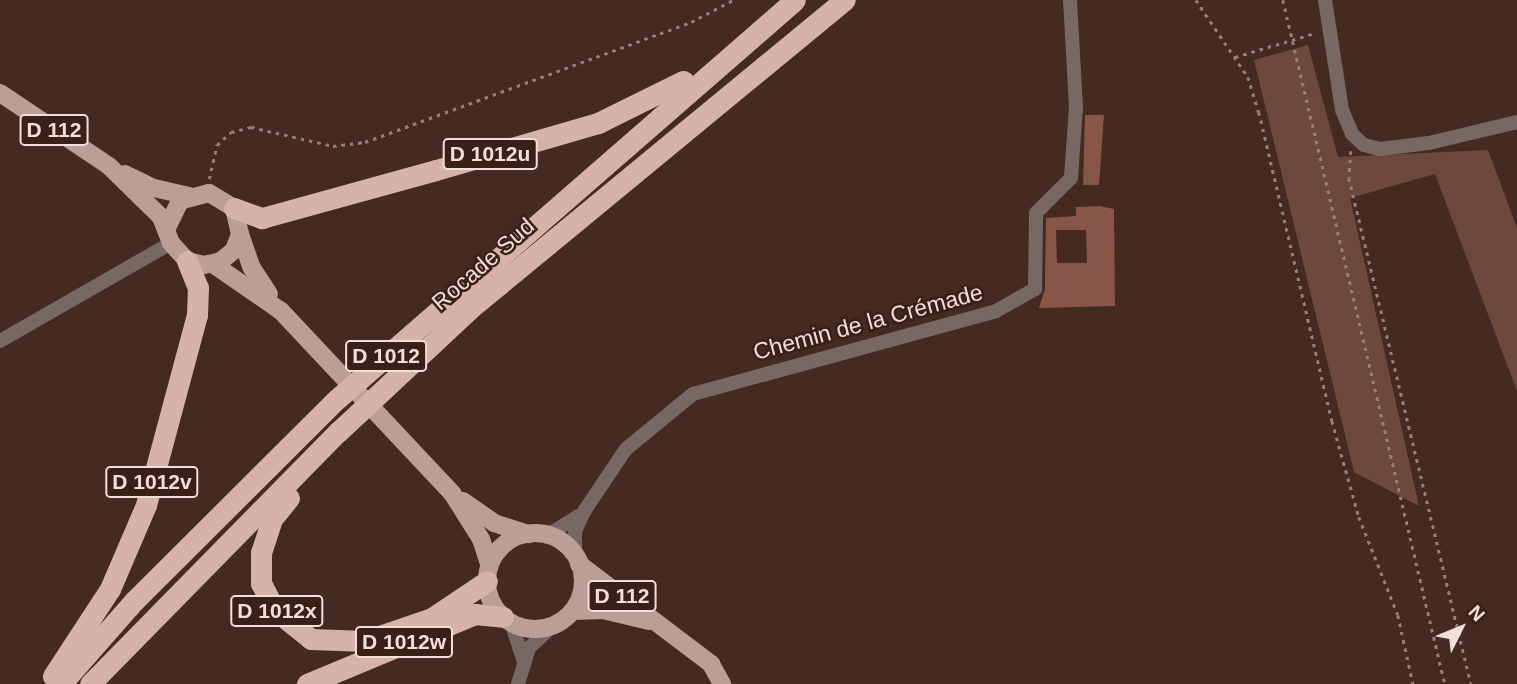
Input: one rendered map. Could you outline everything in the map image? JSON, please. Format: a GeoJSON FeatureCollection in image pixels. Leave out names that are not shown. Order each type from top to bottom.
{"type":"FeatureCollection","features":[{"type":"Feature","properties":{"kind":"highway","name":"Rocade Sud"},"geometry":{"type":"LineString","coordinates":[[61,684],[134,601],[337,399],[733,50],[795,0]]}},
{"type":"Feature","properties":{"kind":"highway","name":"Rocade Sud"},"geometry":{"type":"LineString","coordinates":[[90,684],[338,432],[530,256],[845,0]]}},
{"type":"Feature","properties":{"kind":"highway","name":"D 1012u"},"geometry":{"type":"LineString","coordinates":[[234,208],[262,218],[598,123],[666,93],[733,50]]}},
{"type":"Feature","properties":{"kind":"highway","name":"D 1012v"},"geometry":{"type":"LineString","coordinates":[[48,684],[110,589],[143,515],[197,315],[198,288],[187,261]]}},
{"type":"Feature","properties":{"kind":"highway","name":"D 1012x"},"geometry":{"type":"LineString","coordinates":[[338,432],[272,519],[261,552],[261,583],[275,610],[311,639],[365,641],[432,618],[461,603],[489,573]]}},
{"type":"Feature","properties":{"kind":"highway","name":"D 1012w"},"geometry":{"type":"LineString","coordinates":[[307,684],[475,614],[507,620]]}},
{"type":"Feature","properties":{"kind":"main road","name":"D 112"},"geometry":{"type":"LineString","coordinates":[[0,93],[109,166],[154,188],[189,196]]}},
{"type":"Feature","properties":{"kind":"main road","name":"D 112"},"geometry":{"type":"LineString","coordinates":[[109,166],[169,236]]}},
{"type":"Feature","properties":{"kind":"main road"},"geometry":{"type":"LineString","coordinates":[[281,311],[213,264],[187,261],[169,236],[173,209],[189,196],[209,193],[234,208],[252,268],[281,311],[452,492],[494,523],[528,534],[548,535],[577,559],[582,588],[573,611],[553,626],[524,628],[507,620],[494,607],[481,539],[452,492]]}},
{"type":"Feature","properties":{"kind":"main road"},"geometry":{"type":"LineString","coordinates":[[213,264],[234,250],[240,234]]}},
{"type":"Feature","properties":{"kind":"main road"},"geometry":{"type":"LineString","coordinates":[[489,573],[505,545],[528,534]]}},
{"type":"Feature","properties":{"kind":"main road","name":"D 112"},"geometry":{"type":"LineString","coordinates":[[577,559],[666,626],[711,664],[722,684]]}},
{"type":"Feature","properties":{"kind":"main road","name":"D 112"},"geometry":{"type":"LineString","coordinates":[[573,611],[620,612],[666,626]]}},
{"type":"Feature","properties":{"kind":"street","name":"Chemin de la Crémade"},"geometry":{"type":"LineString","coordinates":[[585,510],[626,449],[693,394],[996,311],[1035,289],[1036,213],[1071,178],[1076,107],[1070,0]]}},
{"type":"Feature","properties":{"kind":"street"},"geometry":{"type":"LineString","coordinates":[[1325,0],[1327,31],[1342,110],[1352,134],[1364,145],[1380,149],[1429,143],[1517,122]]}},
{"type":"Feature","properties":{"kind":"street"},"geometry":{"type":"LineString","coordinates":[[0,341],[169,236]]}},
{"type":"Feature","properties":{"kind":"street"},"geometry":{"type":"LineString","coordinates":[[548,535],[567,527],[585,510]]}},
{"type":"Feature","properties":{"kind":"street"},"geometry":{"type":"LineString","coordinates":[[577,559],[575,531],[585,510]]}},
{"type":"Feature","properties":{"kind":"street"},"geometry":{"type":"LineString","coordinates":[[507,620],[523,660]]}},
{"type":"Feature","properties":{"kind":"street"},"geometry":{"type":"LineString","coordinates":[[518,684],[523,660],[538,636],[553,626]]}},
{"type":"Feature","properties":{"kind":"path"},"geometry":{"type":"LineString","coordinates":[[209,193],[209,165],[217,145],[231,132],[251,127],[332,146],[365,142],[691,22],[733,0]]}},
{"type":"Feature","properties":{"kind":"path"},"geometry":{"type":"LineString","coordinates":[[1196,0],[1248,77],[1270,148],[1332,421],[1359,517],[1398,615],[1413,684]]}},
{"type":"Feature","properties":{"kind":"path"},"geometry":{"type":"LineString","coordinates":[[1283,0],[1445,684]]}},
{"type":"Feature","properties":{"kind":"path"},"geometry":{"type":"LineString","coordinates":[[1234,57],[1292,38],[1327,31]]}},
{"type":"Feature","properties":{"kind":"path"},"geometry":{"type":"LineString","coordinates":[[1352,134],[1349,178],[1471,684]]}},
{"type":"Feature","properties":{"kind":"shaded area"},"geometry":{"type":"Polygon","coordinates":[[[1308,45],[1338,157],[1488,150],[1517,228],[1517,391],[1435,174],[1350,198],[1419,506],[1354,472],[1254,60],[1308,45]]]}},
{"type":"Feature","properties":{"kind":"building"},"geometry":{"type":"Polygon","coordinates":[[[1085,115],[1104,115],[1099,185],[1083,185],[1085,115]]]}},
{"type":"Feature","properties":{"kind":"building"},"geometry":{"type":"Polygon","coordinates":[[[1100,206],[1114,209],[1115,306],[1039,308],[1045,289],[1046,218],[1076,216],[1076,207],[1100,206]],[[1056,230],[1057,263],[1087,263],[1086,230],[1056,230]]]}}]}
